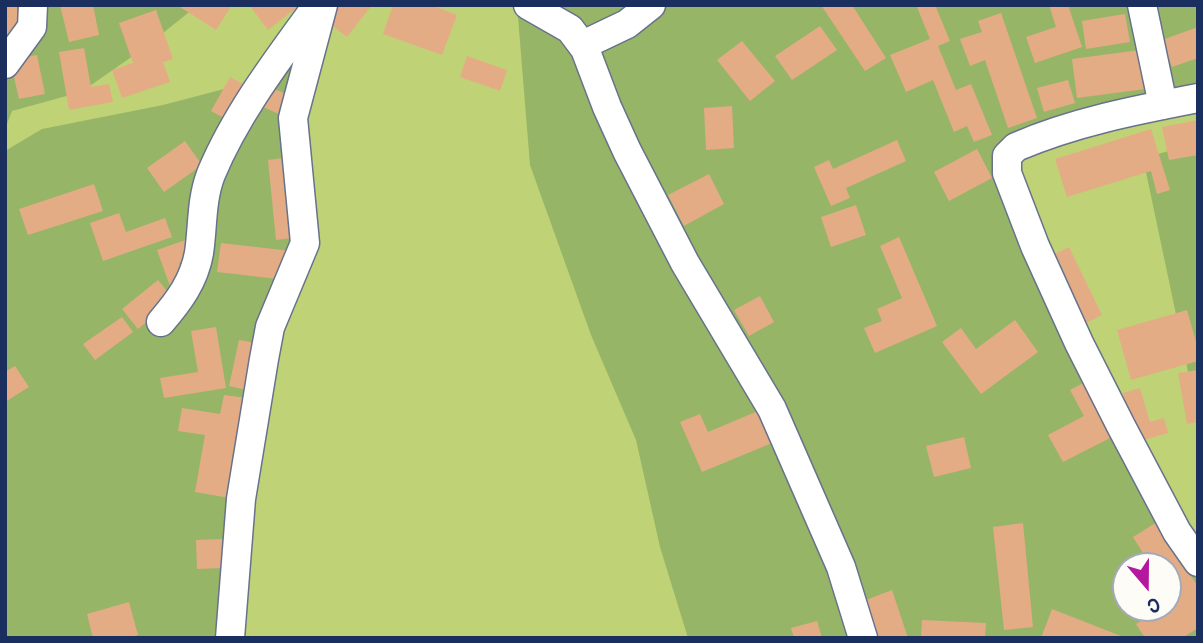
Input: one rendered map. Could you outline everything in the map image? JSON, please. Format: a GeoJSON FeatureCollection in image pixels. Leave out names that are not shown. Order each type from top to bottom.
{"type":"FeatureCollection","features":[{"type":"Feature","properties":{"kind":"street"},"geometry":{"type":"LineString","coordinates":[[5,64],[32,27],[33,5]]}},
{"type":"Feature","properties":{"kind":"street"},"geometry":{"type":"LineString","coordinates":[[161,322],[191,280],[200,250],[204,200],[221,152],[271,68],[320,5]]}},
{"type":"Feature","properties":{"kind":"street"},"geometry":{"type":"LineString","coordinates":[[230,638],[241,499],[266,346],[272,323],[304,251],[293,118],[320,5]]}},
{"type":"Feature","properties":{"kind":"street"},"geometry":{"type":"LineString","coordinates":[[528,5],[570,29],[583,46],[626,152],[685,263],[772,408],[841,567],[863,638]]}},
{"type":"Feature","properties":{"kind":"street"},"geometry":{"type":"LineString","coordinates":[[583,46],[627,24],[650,5]]}},
{"type":"Feature","properties":{"kind":"street"},"geometry":{"type":"LineString","coordinates":[[1142,5],[1163,105]]}},
{"type":"Feature","properties":{"kind":"street"},"geometry":{"type":"LineString","coordinates":[[1198,98],[1040,136],[1011,151],[1007,156],[1006,166],[1035,246],[1079,344],[1177,532],[1198,562]]}},
{"type":"Feature","properties":{"kind":"green space"},"geometry":{"type":"Polygon","coordinates":[[[5,5],[1198,5],[1198,638],[5,638],[5,5]]]}},
{"type":"Feature","properties":{"kind":"green space"},"geometry":{"type":"Polygon","coordinates":[[[5,5],[198,5],[143,49],[81,92],[12,111],[5,129],[5,5]]]}},
{"type":"Feature","properties":{"kind":"green space"},"geometry":{"type":"Polygon","coordinates":[[[317,5],[296,125],[307,193],[271,320],[225,638],[5,638],[5,151],[42,129],[163,105],[266,78],[317,5]]]}},
{"type":"Feature","properties":{"kind":"green space"},"geometry":{"type":"Polygon","coordinates":[[[517,5],[1198,5],[1198,95],[1054,125],[993,150],[1034,252],[1198,541],[1198,638],[688,638],[660,547],[636,440],[591,335],[530,165],[517,5]]]}},
{"type":"Feature","properties":{"kind":"green space"},"geometry":{"type":"Polygon","coordinates":[[[1198,143],[1198,419],[1143,158],[1198,143]]]}},
{"type":"Feature","properties":{"kind":"building"},"geometry":{"type":"Polygon","coordinates":[[[5,5],[17,5],[21,37],[5,39],[5,5]]]}},
{"type":"Feature","properties":{"kind":"building"},"geometry":{"type":"Polygon","coordinates":[[[60,5],[93,5],[99,35],[69,42],[60,5]]]}},
{"type":"Feature","properties":{"kind":"building"},"geometry":{"type":"Polygon","coordinates":[[[232,5],[216,30],[180,7],[232,5]]]}},
{"type":"Feature","properties":{"kind":"building"},"geometry":{"type":"Polygon","coordinates":[[[300,5],[268,30],[250,6],[300,5]]]}},
{"type":"Feature","properties":{"kind":"building"},"geometry":{"type":"Polygon","coordinates":[[[334,5],[372,5],[347,37],[324,19],[334,5]]]}},
{"type":"Feature","properties":{"kind":"building"},"geometry":{"type":"Polygon","coordinates":[[[393,5],[431,5],[457,15],[442,55],[383,34],[393,5]]]}},
{"type":"Feature","properties":{"kind":"building"},"geometry":{"type":"Polygon","coordinates":[[[821,5],[852,5],[886,58],[865,71],[821,5]]]}},
{"type":"Feature","properties":{"kind":"building"},"geometry":{"type":"Polygon","coordinates":[[[935,5],[950,41],[938,46],[956,90],[971,84],[992,135],[974,142],[967,126],[954,132],[933,80],[906,92],[890,55],[930,39],[917,7],[935,5]]]}},
{"type":"Feature","properties":{"kind":"building"},"geometry":{"type":"Polygon","coordinates":[[[1049,5],[1068,5],[1082,47],[1035,63],[1026,37],[1056,27],[1049,5]]]}},
{"type":"Feature","properties":{"kind":"building"},"geometry":{"type":"Polygon","coordinates":[[[156,10],[173,59],[163,62],[170,82],[122,98],[112,70],[133,63],[119,23],[156,10]]]}},
{"type":"Feature","properties":{"kind":"building"},"geometry":{"type":"Polygon","coordinates":[[[1001,13],[1037,118],[1008,128],[985,60],[970,66],[960,39],[982,32],[978,21],[1001,13]]]}},
{"type":"Feature","properties":{"kind":"building"},"geometry":{"type":"Polygon","coordinates":[[[1125,14],[1130,42],[1086,49],[1082,21],[1125,14]]]}},
{"type":"Feature","properties":{"kind":"building"},"geometry":{"type":"Polygon","coordinates":[[[820,26],[837,50],[792,80],[775,56],[820,26]]]}},
{"type":"Feature","properties":{"kind":"building"},"geometry":{"type":"Polygon","coordinates":[[[1198,27],[1198,58],[1172,67],[1162,40],[1198,27]]]}},
{"type":"Feature","properties":{"kind":"building"},"geometry":{"type":"Polygon","coordinates":[[[742,41],[775,81],[750,101],[717,60],[742,41]]]}},
{"type":"Feature","properties":{"kind":"building"},"geometry":{"type":"Polygon","coordinates":[[[84,48],[91,87],[109,84],[113,102],[69,110],[59,52],[84,48]]]}},
{"type":"Feature","properties":{"kind":"building"},"geometry":{"type":"Polygon","coordinates":[[[1140,50],[1145,89],[1077,98],[1072,59],[1140,50]]]}},
{"type":"Feature","properties":{"kind":"building"},"geometry":{"type":"Polygon","coordinates":[[[37,55],[45,94],[19,99],[10,60],[37,55]]]}},
{"type":"Feature","properties":{"kind":"building"},"geometry":{"type":"Polygon","coordinates":[[[467,56],[507,70],[500,91],[460,77],[467,56]]]}},
{"type":"Feature","properties":{"kind":"building"},"geometry":{"type":"Polygon","coordinates":[[[230,77],[249,87],[231,122],[211,111],[230,77]]]}},
{"type":"Feature","properties":{"kind":"building"},"geometry":{"type":"Polygon","coordinates":[[[1068,80],[1075,103],[1044,112],[1037,88],[1068,80]]]}},
{"type":"Feature","properties":{"kind":"building"},"geometry":{"type":"Polygon","coordinates":[[[268,86],[292,97],[283,116],[259,105],[268,86]]]}},
{"type":"Feature","properties":{"kind":"building"},"geometry":{"type":"Polygon","coordinates":[[[732,106],[734,148],[706,150],[704,108],[732,106]]]}},
{"type":"Feature","properties":{"kind":"building"},"geometry":{"type":"Polygon","coordinates":[[[1198,120],[1198,155],[1169,160],[1162,127],[1198,120]]]}},
{"type":"Feature","properties":{"kind":"building"},"geometry":{"type":"Polygon","coordinates":[[[1151,129],[1170,190],[1157,194],[1151,171],[1067,197],[1055,159],[1151,129]]]}},
{"type":"Feature","properties":{"kind":"building"},"geometry":{"type":"Polygon","coordinates":[[[897,140],[906,161],[846,188],[850,198],[831,206],[814,167],[829,160],[833,169],[897,140]]]}},
{"type":"Feature","properties":{"kind":"building"},"geometry":{"type":"Polygon","coordinates":[[[185,141],[202,165],[164,192],[147,168],[185,141]]]}},
{"type":"Feature","properties":{"kind":"building"},"geometry":{"type":"Polygon","coordinates":[[[977,149],[992,178],[949,201],[934,172],[977,149]]]}},
{"type":"Feature","properties":{"kind":"building"},"geometry":{"type":"Polygon","coordinates":[[[292,157],[300,237],[276,240],[268,160],[292,157]]]}},
{"type":"Feature","properties":{"kind":"building"},"geometry":{"type":"Polygon","coordinates":[[[709,174],[724,204],[684,226],[668,195],[709,174]]]}},
{"type":"Feature","properties":{"kind":"building"},"geometry":{"type":"Polygon","coordinates":[[[94,184],[103,211],[28,235],[19,209],[94,184]]]}},
{"type":"Feature","properties":{"kind":"building"},"geometry":{"type":"Polygon","coordinates":[[[856,205],[866,235],[831,247],[821,217],[856,205]]]}},
{"type":"Feature","properties":{"kind":"building"},"geometry":{"type":"Polygon","coordinates":[[[119,213],[126,232],[165,218],[172,237],[103,261],[90,223],[119,213]]]}},
{"type":"Feature","properties":{"kind":"building"},"geometry":{"type":"Polygon","coordinates":[[[899,237],[937,326],[875,353],[864,328],[882,321],[877,309],[902,298],[880,246],[899,237]]]}},
{"type":"Feature","properties":{"kind":"building"},"geometry":{"type":"Polygon","coordinates":[[[191,238],[198,256],[179,263],[186,284],[171,289],[157,250],[191,238]]]}},
{"type":"Feature","properties":{"kind":"building"},"geometry":{"type":"Polygon","coordinates":[[[221,243],[291,251],[287,280],[217,272],[221,243]]]}},
{"type":"Feature","properties":{"kind":"building"},"geometry":{"type":"Polygon","coordinates":[[[1069,247],[1102,315],[1077,328],[1044,259],[1069,247]]]}},
{"type":"Feature","properties":{"kind":"building"},"geometry":{"type":"Polygon","coordinates":[[[158,280],[174,300],[138,329],[122,309],[158,280]]]}},
{"type":"Feature","properties":{"kind":"building"},"geometry":{"type":"Polygon","coordinates":[[[760,296],[774,322],[749,336],[734,310],[760,296]]]}},
{"type":"Feature","properties":{"kind":"building"},"geometry":{"type":"Polygon","coordinates":[[[1187,310],[1198,349],[1198,361],[1131,380],[1117,330],[1187,310]]]}},
{"type":"Feature","properties":{"kind":"building"},"geometry":{"type":"Polygon","coordinates":[[[122,317],[133,332],[95,360],[83,344],[122,317]]]}},
{"type":"Feature","properties":{"kind":"building"},"geometry":{"type":"Polygon","coordinates":[[[1015,320],[1038,352],[981,394],[942,342],[961,328],[976,349],[1015,320]]]}},
{"type":"Feature","properties":{"kind":"building"},"geometry":{"type":"Polygon","coordinates":[[[216,327],[226,388],[164,398],[160,378],[198,372],[191,331],[216,327]]]}},
{"type":"Feature","properties":{"kind":"building"},"geometry":{"type":"Polygon","coordinates":[[[239,340],[257,343],[247,390],[229,386],[239,340]]]}},
{"type":"Feature","properties":{"kind":"building"},"geometry":{"type":"Polygon","coordinates":[[[15,366],[29,387],[5,402],[5,372],[15,366]]]}},
{"type":"Feature","properties":{"kind":"building"},"geometry":{"type":"Polygon","coordinates":[[[1198,370],[1198,422],[1187,424],[1178,373],[1198,370]]]}},
{"type":"Feature","properties":{"kind":"building"},"geometry":{"type":"Polygon","coordinates":[[[1091,379],[1110,416],[1101,421],[1110,438],[1063,462],[1048,435],[1084,416],[1070,390],[1091,379]]]}},
{"type":"Feature","properties":{"kind":"building"},"geometry":{"type":"Polygon","coordinates":[[[1140,388],[1150,422],[1164,418],[1168,433],[1137,442],[1123,393],[1140,388]]]}},
{"type":"Feature","properties":{"kind":"building"},"geometry":{"type":"Polygon","coordinates":[[[224,395],[247,398],[230,498],[195,492],[205,435],[178,431],[182,408],[220,414],[224,395]]]}},
{"type":"Feature","properties":{"kind":"building"},"geometry":{"type":"Polygon","coordinates":[[[758,411],[772,443],[702,472],[680,422],[700,414],[708,432],[758,411]]]}},
{"type":"Feature","properties":{"kind":"building"},"geometry":{"type":"Polygon","coordinates":[[[964,437],[971,468],[934,477],[926,446],[964,437]]]}},
{"type":"Feature","properties":{"kind":"building"},"geometry":{"type":"Polygon","coordinates":[[[1157,522],[1176,552],[1142,552],[1133,537],[1157,522]]]}},
{"type":"Feature","properties":{"kind":"building"},"geometry":{"type":"Polygon","coordinates":[[[1023,523],[1033,627],[1004,630],[993,527],[1023,523]]]}},
{"type":"Feature","properties":{"kind":"building"},"geometry":{"type":"Polygon","coordinates":[[[222,539],[223,568],[197,569],[196,540],[222,539]]]}},
{"type":"Feature","properties":{"kind":"building"},"geometry":{"type":"Polygon","coordinates":[[[1182,562],[1198,587],[1198,628],[1182,638],[1145,638],[1136,624],[1182,622],[1182,562]]]}},
{"type":"Feature","properties":{"kind":"building"},"geometry":{"type":"Polygon","coordinates":[[[892,590],[908,638],[879,638],[866,600],[892,590]]]}},
{"type":"Feature","properties":{"kind":"building"},"geometry":{"type":"Polygon","coordinates":[[[129,602],[138,635],[127,638],[93,638],[87,614],[129,602]]]}},
{"type":"Feature","properties":{"kind":"building"},"geometry":{"type":"Polygon","coordinates":[[[1052,609],[1126,638],[1041,638],[1052,609]]]}},
{"type":"Feature","properties":{"kind":"building"},"geometry":{"type":"Polygon","coordinates":[[[922,620],[986,623],[985,638],[921,638],[922,620]]]}},
{"type":"Feature","properties":{"kind":"building"},"geometry":{"type":"Polygon","coordinates":[[[817,621],[822,638],[794,638],[791,628],[817,621]]]}}]}
